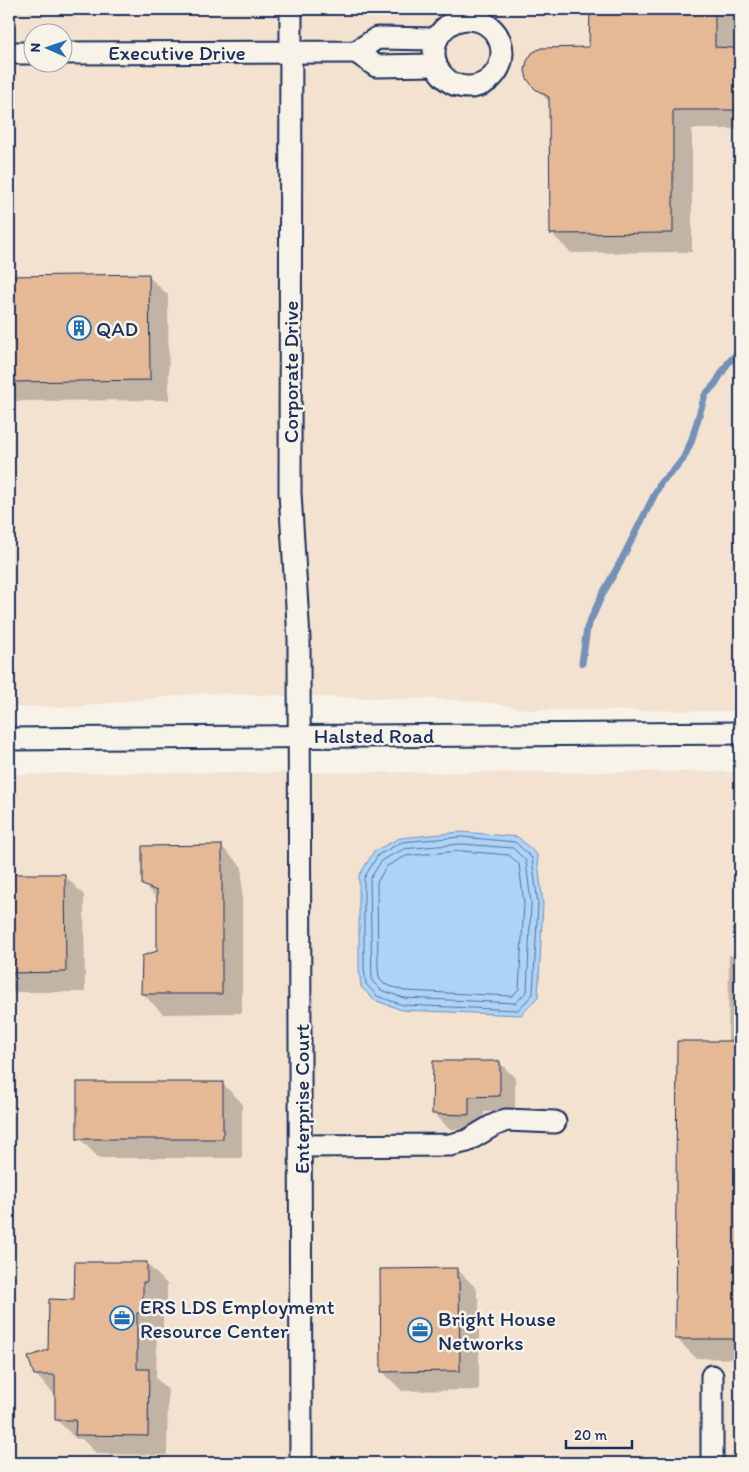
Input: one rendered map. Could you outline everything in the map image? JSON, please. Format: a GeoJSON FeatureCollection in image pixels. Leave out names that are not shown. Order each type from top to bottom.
{"type":"FeatureCollection","features":[{"type":"Feature","properties":{"kind":"street","name":"Corporate Drive"},"geometry":{"type":"LineString","coordinates":[[292,9],[290,493],[299,639],[300,735]]}},
{"type":"Feature","properties":{"kind":"street"},"geometry":{"type":"LineString","coordinates":[[469,18],[482,21],[493,29],[500,40],[502,54],[499,67],[492,78],[480,85],[467,87],[454,84],[443,76],[436,65],[434,52],[436,38],[444,28],[456,20],[469,18]]}},
{"type":"Feature","properties":{"kind":"street"},"geometry":{"type":"LineString","coordinates":[[436,38],[377,38],[356,52],[376,66],[436,65]]}},
{"type":"Feature","properties":{"kind":"street","name":"Executive Drive"},"geometry":{"type":"LineString","coordinates":[[72,53],[356,52]]}},
{"type":"Feature","properties":{"kind":"street"},"geometry":{"type":"LineString","coordinates":[[9,53],[22,53]]}},
{"type":"Feature","properties":{"kind":"street","name":"Halsted Road"},"geometry":{"type":"LineString","coordinates":[[9,739],[300,735],[740,733]]}},
{"type":"Feature","properties":{"kind":"street","name":"Enterprise Court"},"geometry":{"type":"LineString","coordinates":[[300,735],[301,1463]]}},
{"type":"Feature","properties":{"kind":"street"},"geometry":{"type":"LineString","coordinates":[[302,1146],[450,1145],[467,1141],[506,1120],[555,1122]]}},
{"type":"Feature","properties":{"kind":"street"},"geometry":{"type":"LineString","coordinates":[[712,1376],[712,1463]]}},
{"type":"Feature","properties":{"kind":"shaded area"},"geometry":{"type":"Polygon","coordinates":[[[9,9],[740,9],[740,711],[531,710],[484,702],[434,699],[204,693],[72,707],[9,707],[9,9]]]}},
{"type":"Feature","properties":{"kind":"shaded area"},"geometry":{"type":"Polygon","coordinates":[[[740,772],[740,1463],[9,1463],[9,775],[71,773],[740,772]]]}},
{"type":"Feature","properties":{"kind":"water"},"geometry":{"type":"Polygon","coordinates":[[[462,832],[518,837],[537,855],[543,904],[538,997],[521,1015],[402,1010],[374,1000],[361,987],[359,969],[359,876],[374,851],[400,838],[462,832]]]}},
{"type":"Feature","properties":{"kind":"building"},"geometry":{"type":"Polygon","coordinates":[[[590,9],[715,9],[715,47],[740,50],[740,109],[673,110],[673,233],[550,234],[549,97],[535,89],[527,79],[525,70],[527,61],[532,53],[541,48],[589,47],[590,9]]]}},
{"type":"Feature","properties":{"kind":"building","name":"QAD"},"geometry":{"type":"Polygon","coordinates":[[[149,274],[150,380],[9,382],[9,276],[149,274]]]}},
{"type":"Feature","properties":{"kind":"building"},"geometry":{"type":"Polygon","coordinates":[[[222,845],[222,994],[141,994],[142,956],[157,951],[157,891],[142,885],[142,846],[222,845]]]}},
{"type":"Feature","properties":{"kind":"building"},"geometry":{"type":"Polygon","coordinates":[[[9,874],[65,874],[66,972],[9,973],[9,874]]]}},
{"type":"Feature","properties":{"kind":"building"},"geometry":{"type":"Polygon","coordinates":[[[677,1041],[740,1041],[740,1339],[675,1339],[677,1041]]]}},
{"type":"Feature","properties":{"kind":"building"},"geometry":{"type":"Polygon","coordinates":[[[433,1061],[500,1061],[500,1096],[469,1097],[469,1115],[432,1114],[433,1061]]]}},
{"type":"Feature","properties":{"kind":"building"},"geometry":{"type":"Polygon","coordinates":[[[77,1082],[223,1082],[223,1139],[77,1139],[77,1082]]]}},
{"type":"Feature","properties":{"kind":"building"},"geometry":{"type":"Polygon","coordinates":[[[75,1262],[147,1262],[147,1282],[143,1282],[143,1313],[137,1313],[137,1369],[149,1369],[148,1436],[75,1435],[76,1420],[55,1420],[55,1375],[34,1375],[28,1357],[48,1350],[49,1299],[74,1300],[75,1262]]]}},
{"type":"Feature","properties":{"kind":"building","name":"Bright House Networks"},"geometry":{"type":"Polygon","coordinates":[[[457,1268],[457,1278],[459,1278],[460,1371],[381,1372],[380,1269],[457,1268]]]}},
{"type":"Feature","properties":{"kind":"waterway"},"geometry":{"type":"LineString","coordinates":[[582,663],[587,628],[602,595],[661,482],[683,459],[691,442],[705,395],[740,350]]}},
{"type":"Feature","properties":{"kind":"place","name":"QAD"},"geometry":{"type":"Point","coordinates":[79,328]}},
{"type":"Feature","properties":{"kind":"place","name":"ERS LDS Employment Resource Center"},"geometry":{"type":"Point","coordinates":[122,1318]}},
{"type":"Feature","properties":{"kind":"place","name":"Bright House Networks"},"geometry":{"type":"Point","coordinates":[420,1330]}}]}
